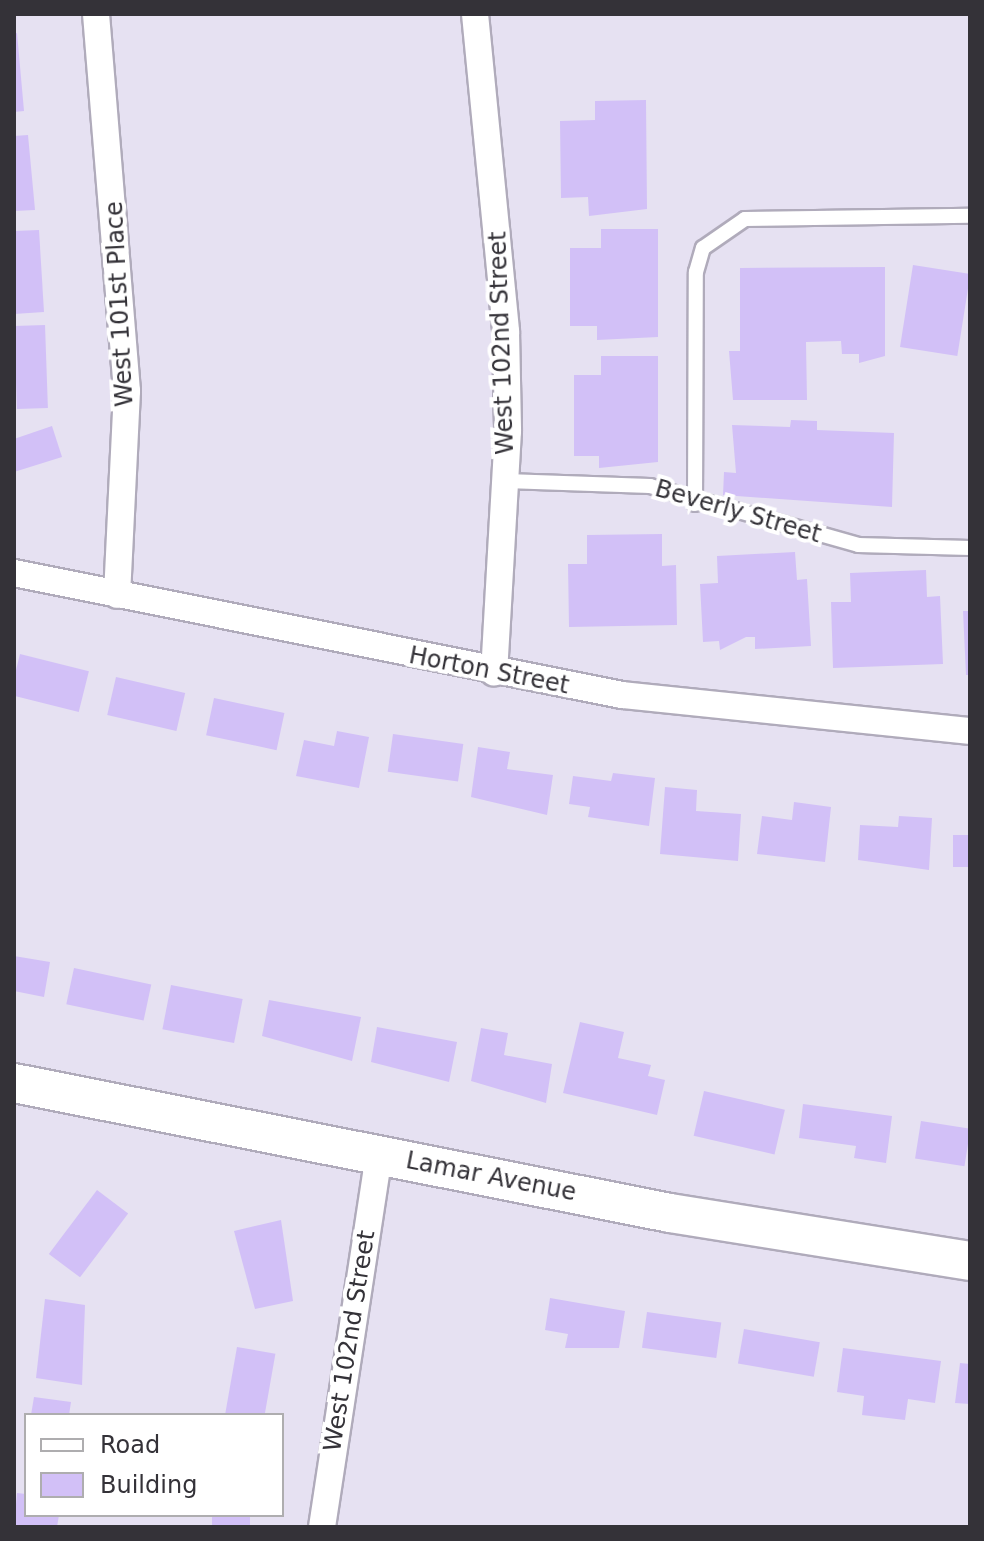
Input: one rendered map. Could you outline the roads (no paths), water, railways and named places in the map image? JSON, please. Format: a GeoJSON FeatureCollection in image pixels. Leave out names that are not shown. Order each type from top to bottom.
{"type":"FeatureCollection","features":[{"type":"Feature","properties":{"kind":"street","name":"West 101st Place"},"geometry":{"type":"LineString","coordinates":[[96,14],[127,391],[117,595]]}},
{"type":"Feature","properties":{"kind":"street","name":"West 102nd Street"},"geometry":{"type":"LineString","coordinates":[[475,14],[500,241],[506,481],[494,673]]}},
{"type":"Feature","properties":{"kind":"street","name":"Horton Street"},"geometry":{"type":"LineString","coordinates":[[14,573],[494,673],[756,713],[970,731]]}},
{"type":"Feature","properties":{"kind":"street","name":"Lamar Avenue"},"geometry":{"type":"LineString","coordinates":[[14,1083],[730,1224],[970,1261]]}},
{"type":"Feature","properties":{"kind":"street","name":"West 102nd Street"},"geometry":{"type":"LineString","coordinates":[[322,1527],[379,1155]]}},
{"type":"Feature","properties":{"kind":"lane"},"geometry":{"type":"LineString","coordinates":[[695,504],[696,272],[703,248],[745,219],[970,216]]}},
{"type":"Feature","properties":{"kind":"lane","name":"Beverly Street"},"geometry":{"type":"LineString","coordinates":[[506,481],[650,486],[695,504],[858,545],[970,548]]}}]}
